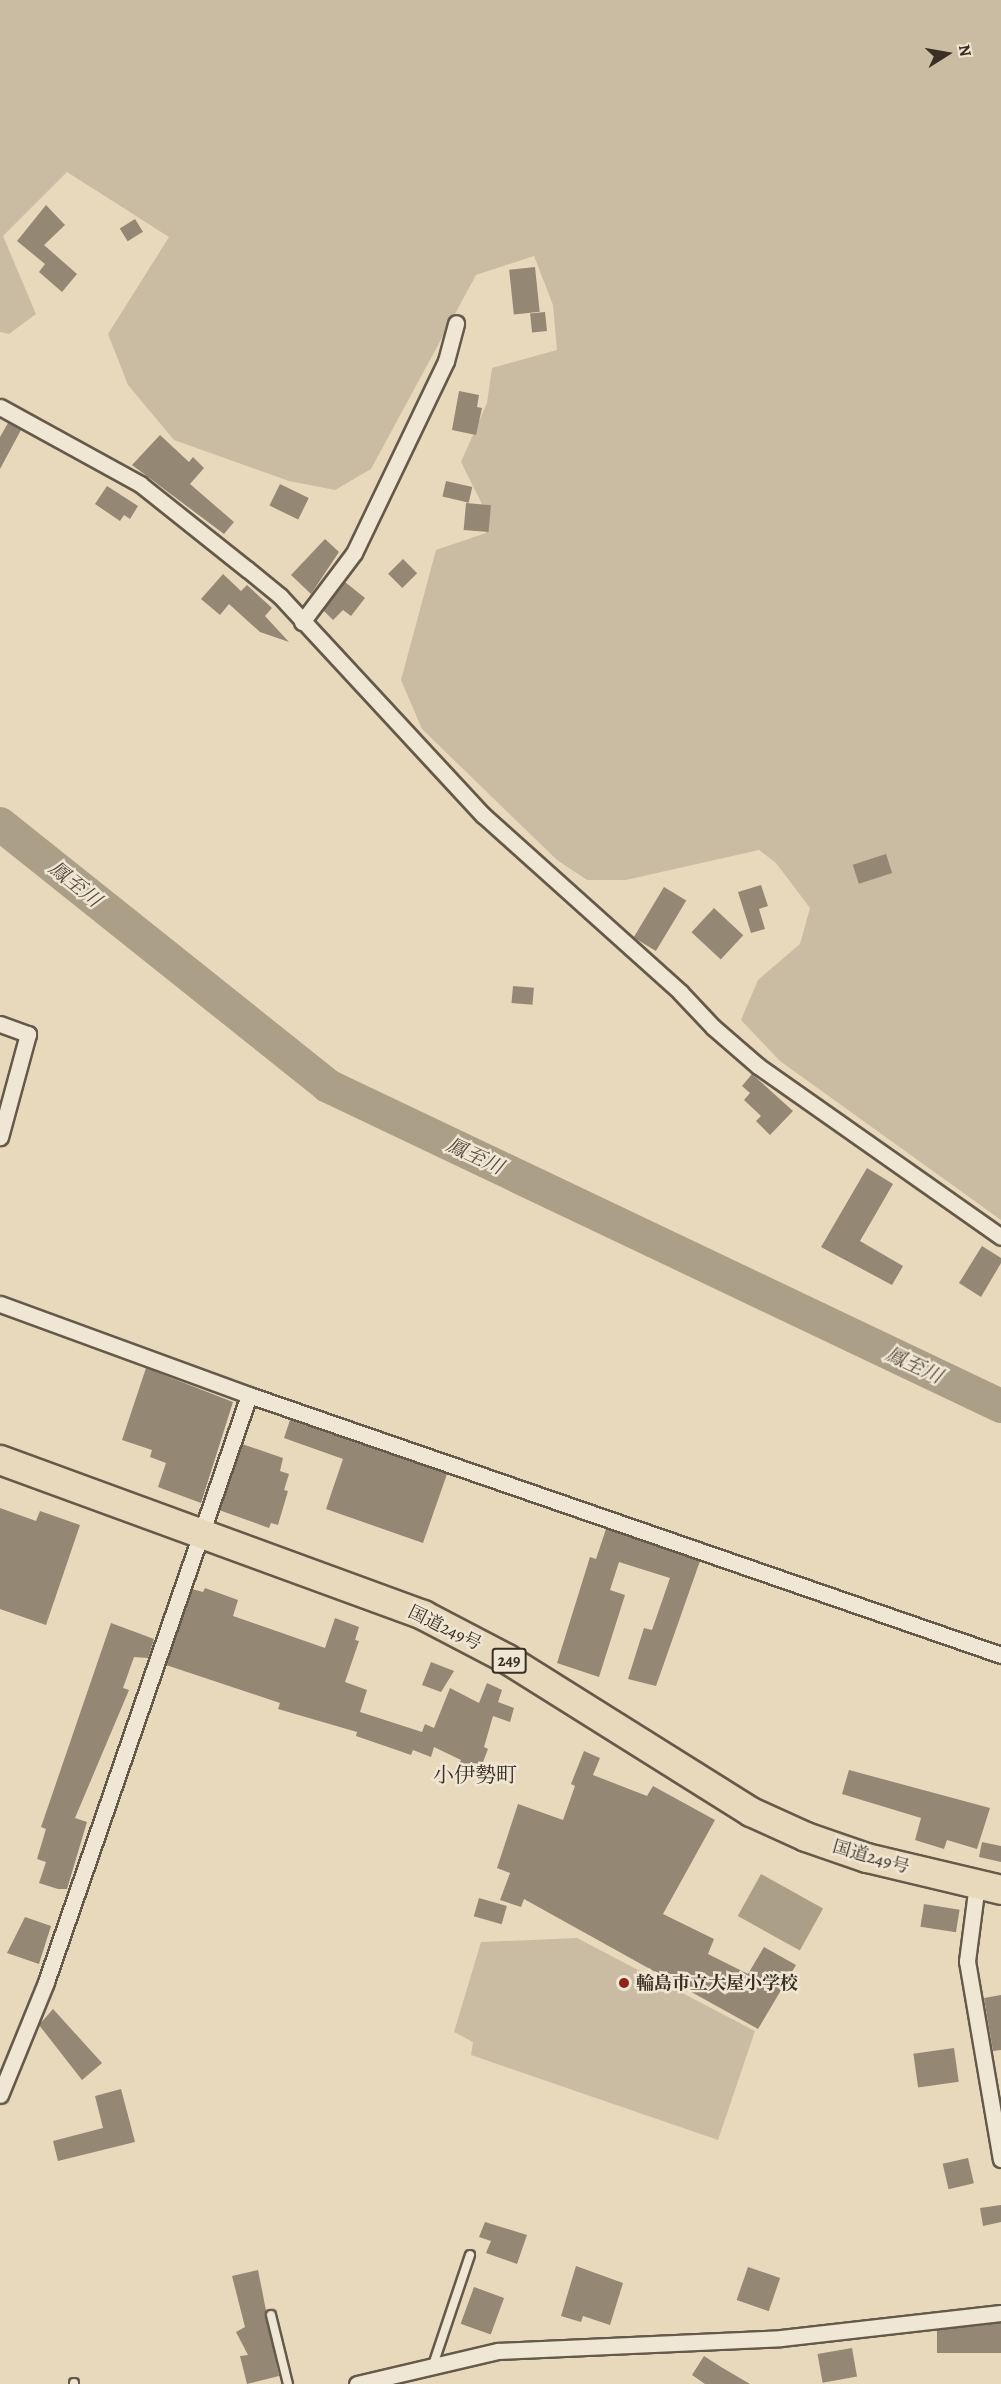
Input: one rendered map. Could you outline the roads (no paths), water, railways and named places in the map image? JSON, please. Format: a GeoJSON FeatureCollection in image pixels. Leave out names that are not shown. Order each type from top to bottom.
{"type":"FeatureCollection","features":[{"type":"Feature","properties":{"kind":"highway","name":"国道249号"},"geometry":{"type":"LineString","coordinates":[[0,1460],[202,1532],[423,1615],[507,1659],[761,1817],[867,1858],[989,1887]]}},
{"type":"Feature","properties":{"kind":"street"},"geometry":{"type":"LineString","coordinates":[[302,622],[354,553],[446,361],[456,323]]}},
{"type":"Feature","properties":{"kind":"street"},"geometry":{"type":"LineString","coordinates":[[0,407],[140,484],[264,583],[483,815],[680,992],[713,1027],[758,1066],[1001,1237]]}},
{"type":"Feature","properties":{"kind":"street"},"geometry":{"type":"LineString","coordinates":[[0,1024],[28,1034],[0,1137]]}},
{"type":"Feature","properties":{"kind":"street"},"geometry":{"type":"LineString","coordinates":[[0,1304],[249,1395],[1001,1655]]}},
{"type":"Feature","properties":{"kind":"street"},"geometry":{"type":"LineString","coordinates":[[0,2095],[46,1982],[249,1395]]}},
{"type":"Feature","properties":{"kind":"street"},"geometry":{"type":"LineString","coordinates":[[989,1887],[967,1961],[1001,2159]]}},
{"type":"Feature","properties":{"kind":"street"},"geometry":{"type":"LineString","coordinates":[[357,2384],[498,2351],[781,2338],[1001,2313]]}},
{"type":"Feature","properties":{"kind":"street"},"geometry":{"type":"LineString","coordinates":[[418,2384],[429,2366]]}},
{"type":"Feature","properties":{"kind":"lane"},"geometry":{"type":"LineString","coordinates":[[429,2366],[470,2255]]}},
{"type":"Feature","properties":{"kind":"lane"},"geometry":{"type":"LineString","coordinates":[[271,2315],[288,2384]]}},
{"type":"Feature","properties":{"kind":"waterway","name":"鳳至川"},"geometry":{"type":"LineString","coordinates":[[0,824],[328,1086],[1001,1406]]}},
{"type":"Feature","properties":{"kind":"place","name":"輪島市立大屋小学校"},"geometry":{"type":"Point","coordinates":[624,1983]}},
{"type":"Feature","properties":{"kind":"district","name":"小伊勢町"},"geometry":{"type":"Point","coordinates":[475,1775]}}]}
